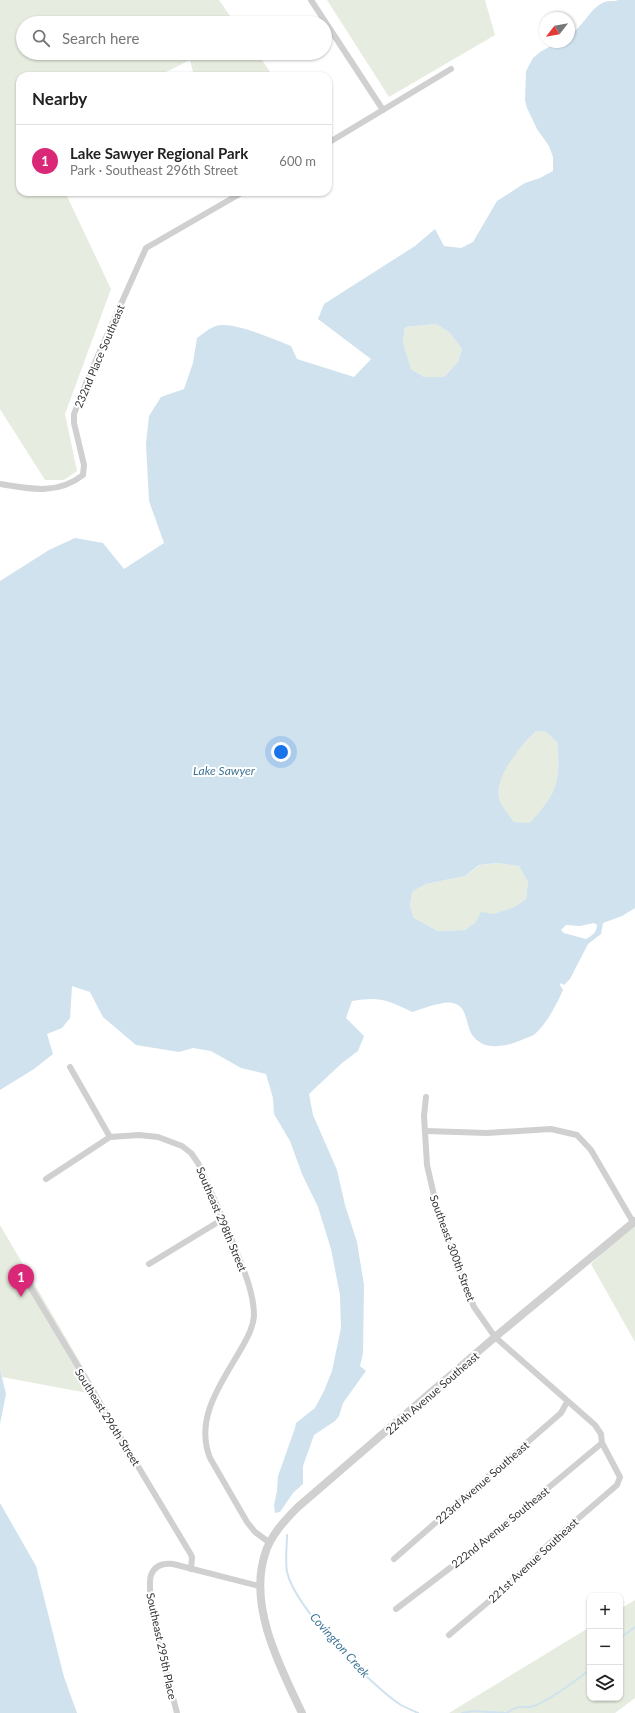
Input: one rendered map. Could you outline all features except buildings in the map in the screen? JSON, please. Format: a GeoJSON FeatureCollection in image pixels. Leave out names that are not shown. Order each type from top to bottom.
{"type":"FeatureCollection","features":[{"type":"Feature","properties":{"kind":"street"},"geometry":{"type":"LineString","coordinates":[[311,0],[321,16]]}},
{"type":"Feature","properties":{"kind":"street"},"geometry":{"type":"LineString","coordinates":[[332,32],[383,110]]}},
{"type":"Feature","properties":{"kind":"street"},"geometry":{"type":"LineString","coordinates":[[332,140],[451,69]]}},
{"type":"Feature","properties":{"kind":"street","name":"232nd Place Southeast"},"geometry":{"type":"LineString","coordinates":[[0,484],[47,490],[76,481],[83,475],[84,465],[74,423],[74,414],[88,378],[146,248],[236,196]]}},
{"type":"Feature","properties":{"kind":"street"},"geometry":{"type":"LineString","coordinates":[[46,1179],[110,1137],[70,1067]]}},
{"type":"Feature","properties":{"kind":"street","name":"Southeast 300th Street"},"geometry":{"type":"LineString","coordinates":[[426,1097],[424,1116],[427,1165],[436,1204],[462,1278],[474,1307],[494,1338],[595,1425],[601,1434],[602,1443],[620,1477],[617,1485]]}},
{"type":"Feature","properties":{"kind":"street"},"geometry":{"type":"LineString","coordinates":[[426,1131],[487,1134],[551,1129],[577,1134],[591,1150],[634,1222]]}},
{"type":"Feature","properties":{"kind":"street","name":"Southeast 298th Street"},"geometry":{"type":"LineString","coordinates":[[110,1137],[139,1135],[158,1137],[182,1146],[191,1153],[198,1163],[244,1270],[252,1299],[254,1314],[252,1329],[209,1406],[204,1434],[206,1448],[210,1458],[247,1522],[255,1532],[270,1543]]}},
{"type":"Feature","properties":{"kind":"street"},"geometry":{"type":"LineString","coordinates":[[150,1264],[223,1219]]}},
{"type":"Feature","properties":{"kind":"street","name":"224th Avenue Southeast"},"geometry":{"type":"LineString","coordinates":[[259,1586],[262,1563],[270,1543],[283,1524],[298,1507],[494,1338],[634,1222]]}},
{"type":"Feature","properties":{"kind":"street","name":"Southeast 296th Street"},"geometry":{"type":"LineString","coordinates":[[19,1268],[190,1553],[192,1557],[191,1569]]}},
{"type":"Feature","properties":{"kind":"street","name":"223rd Avenue Southeast"},"geometry":{"type":"LineString","coordinates":[[394,1559],[561,1413],[567,1402]]}},
{"type":"Feature","properties":{"kind":"street","name":"222nd Avenue Southeast"},"geometry":{"type":"LineString","coordinates":[[396,1609],[475,1549],[602,1443]]}},
{"type":"Feature","properties":{"kind":"street","name":"221st Avenue Southeast"},"geometry":{"type":"LineString","coordinates":[[449,1635],[500,1592],[548,1545],[617,1485]]}},
{"type":"Feature","properties":{"kind":"street","name":"Southeast 295th Place"},"geometry":{"type":"LineString","coordinates":[[178,1713],[166,1673],[150,1598],[149,1584],[154,1570],[161,1564],[173,1564],[259,1586]]}},
{"type":"Feature","properties":{"kind":"street"},"geometry":{"type":"LineString","coordinates":[[259,1586],[269,1634],[283,1674],[302,1713]]}},
{"type":"Feature","properties":{"kind":"shaded area"},"geometry":{"type":"Polygon","coordinates":[[[0,0],[219,0],[230,16],[16,16],[16,60],[190,60],[166,72],[16,72],[16,196],[67,196],[111,289],[65,414],[77,471],[64,480],[45,480],[0,409],[0,0]]]}},
{"type":"Feature","properties":{"kind":"shaded area"},"geometry":{"type":"Polygon","coordinates":[[[327,0],[485,0],[495,35],[389,97],[327,0]]]}},
{"type":"Feature","properties":{"kind":"shaded area"},"geometry":{"type":"Polygon","coordinates":[[[190,60],[262,60],[270,72],[193,72],[190,60]]]}},
{"type":"Feature","properties":{"kind":"shaded area"},"geometry":{"type":"Polygon","coordinates":[[[436,324],[450,333],[462,349],[458,362],[444,377],[424,377],[411,369],[403,342],[405,327],[436,324]]]}},
{"type":"Feature","properties":{"kind":"shaded area"},"geometry":{"type":"Polygon","coordinates":[[[536,731],[546,732],[557,742],[558,768],[555,787],[546,804],[530,824],[514,822],[500,801],[500,782],[504,772],[516,753],[536,731]]]}},
{"type":"Feature","properties":{"kind":"shaded area"},"geometry":{"type":"Polygon","coordinates":[[[497,863],[519,866],[528,882],[526,899],[514,907],[476,922],[465,930],[438,931],[414,918],[410,906],[412,892],[426,884],[465,876],[480,865],[497,863]]]}},
{"type":"Feature","properties":{"kind":"shaded area"},"geometry":{"type":"Polygon","coordinates":[[[635,1221],[635,1342],[591,1264],[635,1221]]]}},
{"type":"Feature","properties":{"kind":"shaded area"},"geometry":{"type":"Polygon","coordinates":[[[0,1225],[98,1393],[93,1394],[2,1377],[0,1369],[0,1225]]]}},
{"type":"Feature","properties":{"kind":"shaded area"},"geometry":{"type":"Polygon","coordinates":[[[635,1600],[635,1698],[615,1713],[449,1713],[587,1629],[587,1701],[623,1701],[623,1607],[635,1600]]]}},
{"type":"Feature","properties":{"kind":"water","name":"Lake Sawyer"},"geometry":{"type":"Polygon","coordinates":[[[635,0],[635,908],[622,916],[603,923],[601,934],[588,944],[570,979],[564,985],[561,983],[560,985],[563,990],[549,1017],[534,1034],[518,1042],[490,1046],[478,1041],[470,1032],[462,1008],[449,1002],[412,1012],[383,1000],[369,999],[352,1001],[346,1018],[364,1036],[358,1051],[342,1063],[309,1094],[313,1115],[337,1170],[345,1205],[357,1242],[364,1285],[363,1353],[360,1366],[366,1371],[343,1403],[339,1416],[335,1421],[314,1435],[303,1466],[303,1484],[293,1493],[280,1512],[275,1513],[274,1505],[278,1476],[296,1423],[315,1408],[324,1391],[332,1371],[341,1328],[340,1295],[331,1249],[318,1207],[302,1174],[290,1141],[274,1114],[273,1098],[266,1074],[241,1068],[211,1051],[193,1048],[179,1052],[136,1045],[103,1017],[90,992],[72,986],[70,1018],[62,1028],[47,1034],[53,1054],[34,1069],[0,1090],[0,581],[49,550],[75,538],[103,543],[124,569],[164,543],[149,501],[146,444],[149,416],[161,397],[184,389],[193,363],[197,338],[211,328],[223,325],[232,326],[265,335],[291,346],[297,359],[354,377],[371,359],[318,319],[324,304],[415,246],[435,229],[444,246],[461,248],[473,242],[497,201],[525,183],[540,178],[553,171],[553,157],[549,146],[537,129],[527,108],[525,100],[526,71],[533,58],[547,48],[575,48],[575,31],[595,8],[607,1],[635,0]],[[436,324],[405,327],[403,342],[411,369],[424,377],[444,377],[458,362],[462,349],[450,333],[436,324]],[[536,731],[509,763],[500,782],[500,801],[514,822],[530,823],[546,803],[555,786],[558,767],[557,742],[546,732],[536,731]],[[497,863],[479,865],[465,876],[426,884],[412,892],[410,906],[414,918],[438,931],[465,930],[476,922],[481,912],[494,914],[514,907],[526,899],[528,882],[519,866],[497,863]],[[594,923],[580,926],[566,925],[561,930],[564,933],[586,939],[594,934],[596,930],[597,925],[594,923]]]}},
{"type":"Feature","properties":{"kind":"water"},"geometry":{"type":"Polygon","coordinates":[[[0,1369],[6,1394],[0,1424],[0,1369]]]}},
{"type":"Feature","properties":{"kind":"water"},"geometry":{"type":"Polygon","coordinates":[[[0,1503],[36,1566],[64,1677],[77,1713],[0,1713],[0,1503]]]}},
{"type":"Feature","properties":{"kind":"waterway","name":"Covington Creek"},"geometry":{"type":"LineString","coordinates":[[287,1535],[287,1572],[293,1587],[304,1605],[335,1644],[371,1681],[401,1705],[418,1713]]}},
{"type":"Feature","properties":{"kind":"waterway","name":"Covington Creek"},"geometry":{"type":"LineString","coordinates":[[623,1636],[635,1627]]}},
{"type":"Feature","properties":{"kind":"waterway","name":"Covington Creek"},"geometry":{"type":"LineString","coordinates":[[507,1713],[515,1708],[534,1706],[549,1699],[587,1672]]}},
{"type":"Feature","properties":{"kind":"waterway","name":"Covington Creek"},"geometry":{"type":"LineString","coordinates":[[462,1713],[474,1711],[505,1713]]}},
{"type":"Feature","properties":{"kind":"place","name":"Lake Sawyer Regional Park"},"geometry":{"type":"Point","coordinates":[21,1297]}}]}
